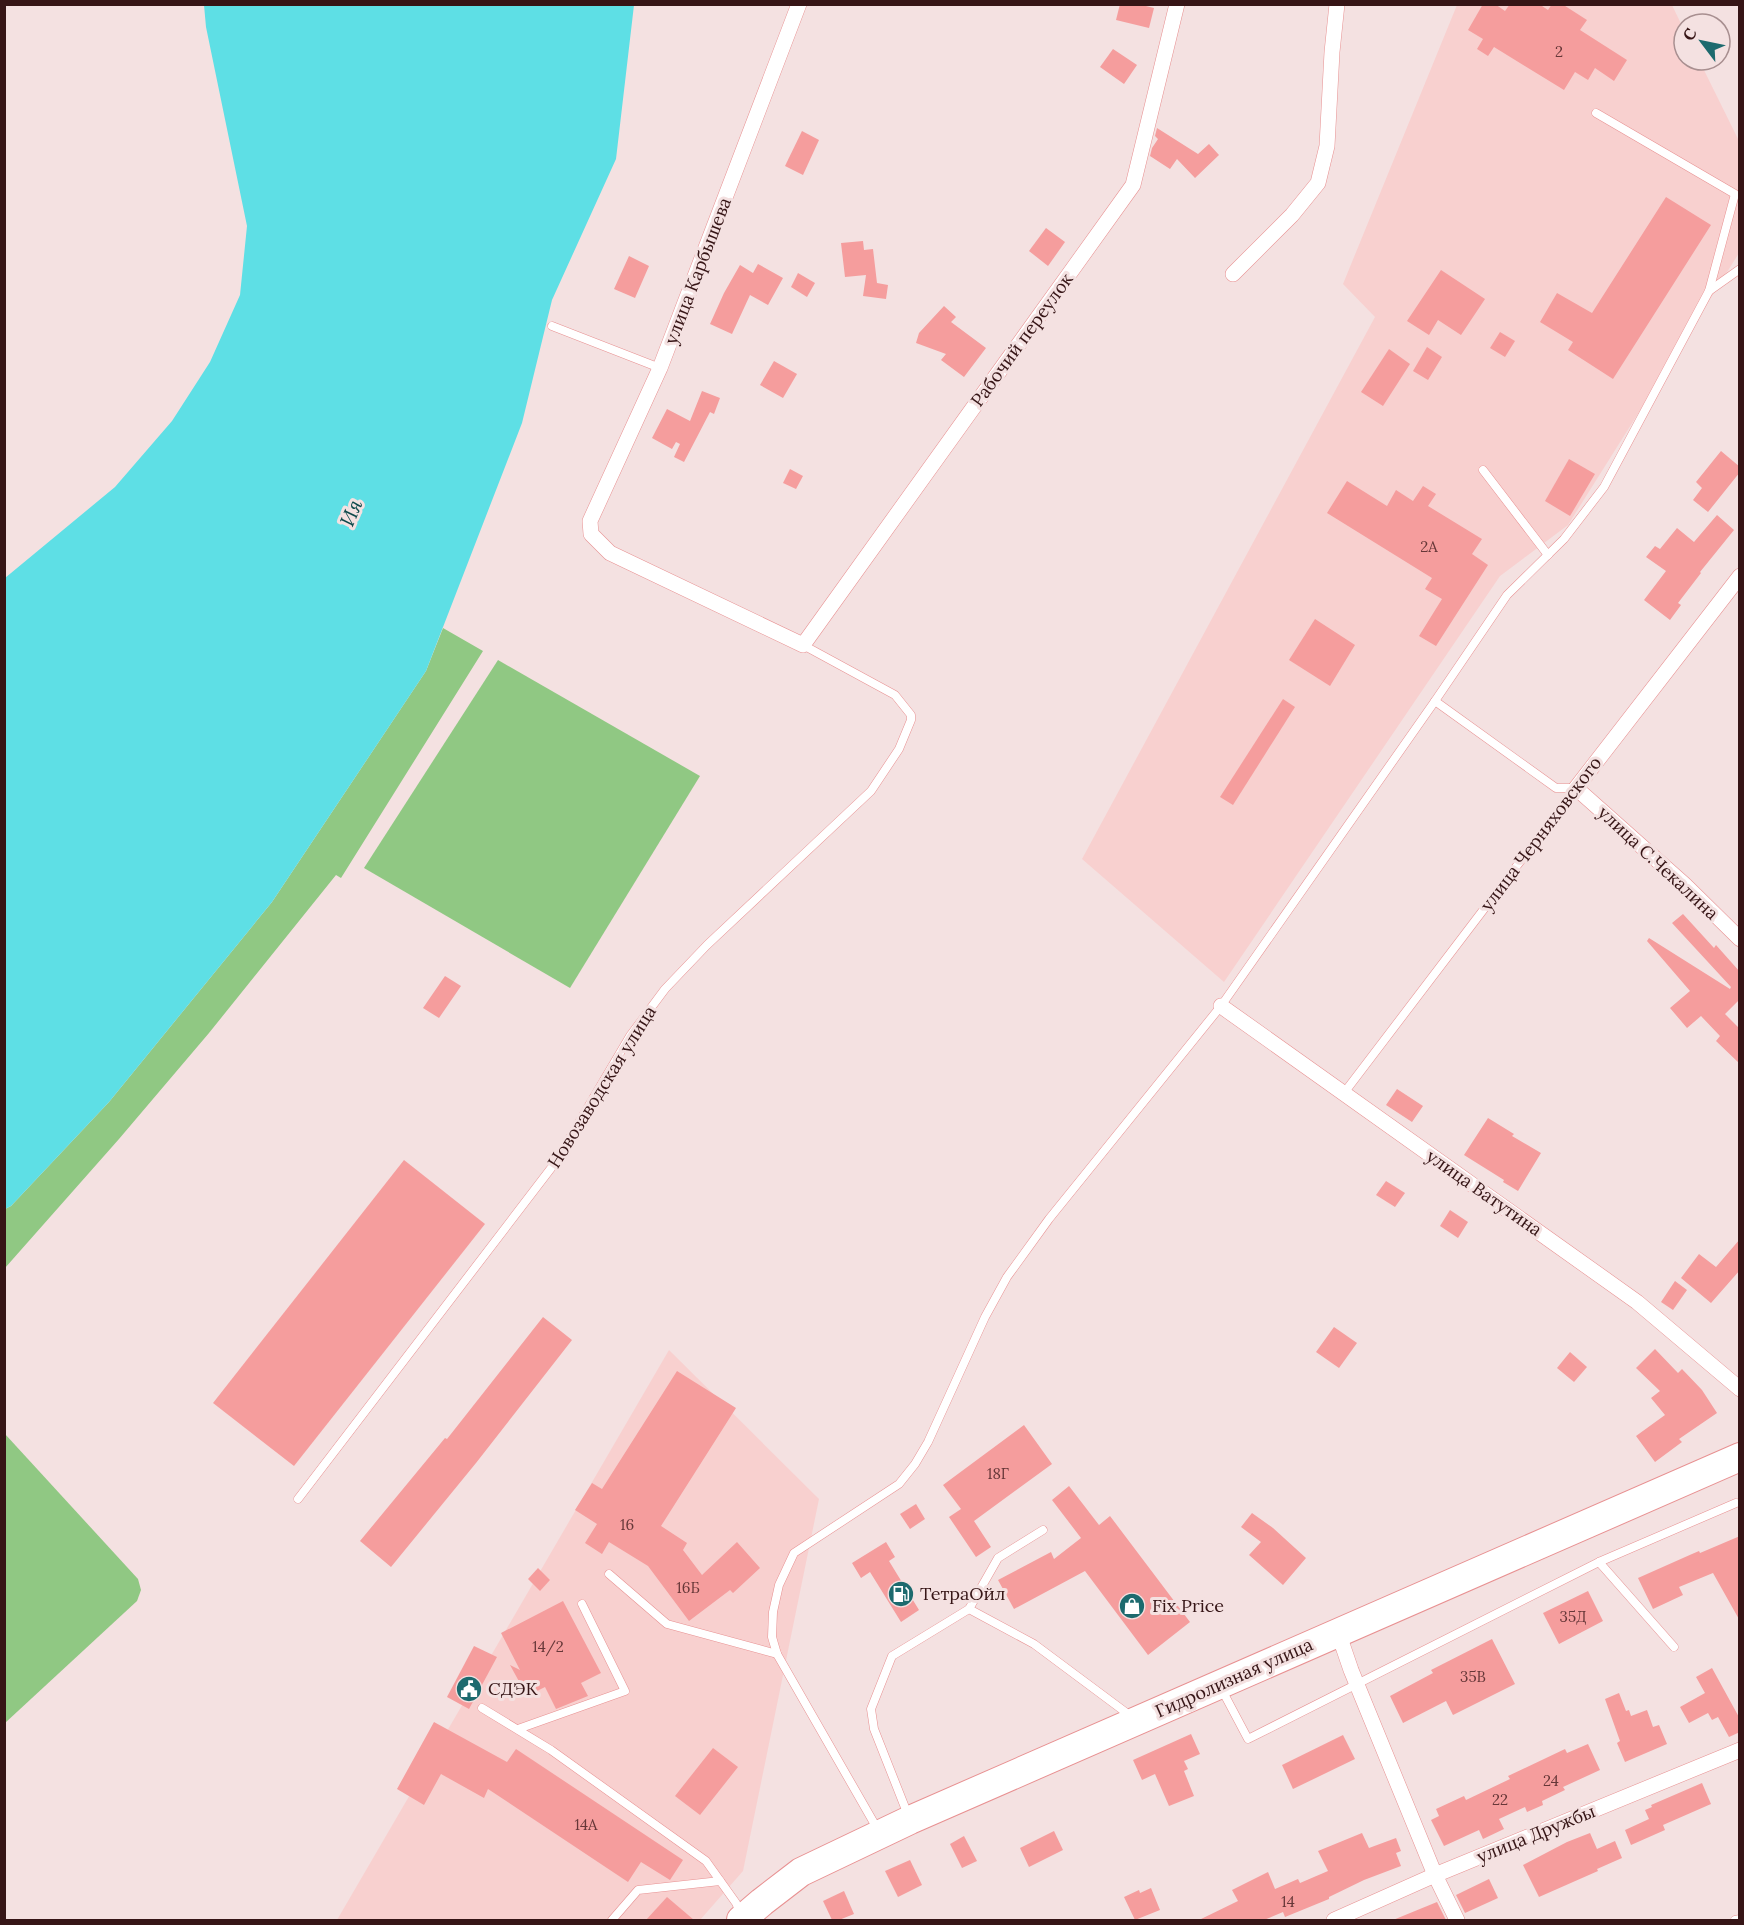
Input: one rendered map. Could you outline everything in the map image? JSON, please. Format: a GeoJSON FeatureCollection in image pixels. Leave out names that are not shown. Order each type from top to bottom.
{"type":"FeatureCollection","features":[{"type":"Feature","properties":{"kind":"highway","name":"Гидролизная улица"},"geometry":{"type":"LineString","coordinates":[[742,1920],[801,1872],[910,1820],[1740,1457]]}},
{"type":"Feature","properties":{"kind":"street","name":"улица Карбышева"},"geometry":{"type":"LineString","coordinates":[[799,4],[660,368],[590,521],[591,534],[610,553],[803,645]]}},
{"type":"Feature","properties":{"kind":"street","name":"Рабочий переулок"},"geometry":{"type":"LineString","coordinates":[[803,645],[1133,185],[1177,4]]}},
{"type":"Feature","properties":{"kind":"street"},"geometry":{"type":"LineString","coordinates":[[1233,274],[1292,215],[1318,183],[1327,146],[1337,4]]}},
{"type":"Feature","properties":{"kind":"street","name":"улица Черняховского"},"geometry":{"type":"LineString","coordinates":[[1576,788],[1740,576]]}},
{"type":"Feature","properties":{"kind":"street","name":"улица С.Чекалина"},"geometry":{"type":"LineString","coordinates":[[1576,788],[1685,885],[1740,939]]}},
{"type":"Feature","properties":{"kind":"street","name":"улица Ватутина"},"geometry":{"type":"LineString","coordinates":[[1221,1006],[1637,1302],[1740,1389]]}},
{"type":"Feature","properties":{"kind":"street"},"geometry":{"type":"LineString","coordinates":[[1338,1632],[1436,1875],[1457,1920]]}},
{"type":"Feature","properties":{"kind":"street","name":"улица Дружбы"},"geometry":{"type":"LineString","coordinates":[[1334,1920],[1436,1875],[1740,1750]]}},
{"type":"Feature","properties":{"kind":"lane"},"geometry":{"type":"LineString","coordinates":[[881,1834],[777,1654],[772,1637],[773,1612],[779,1585],[794,1553],[899,1484],[915,1464],[928,1442],[985,1317],[1007,1277],[1049,1219],[1221,1006],[1507,595],[1564,539],[1604,487],[1708,291],[1735,194],[1596,113]]}},
{"type":"Feature","properties":{"kind":"lane"},"geometry":{"type":"LineString","coordinates":[[1708,291],[1740,269]]}},
{"type":"Feature","properties":{"kind":"lane"},"geometry":{"type":"LineString","coordinates":[[552,326],[660,368]]}},
{"type":"Feature","properties":{"kind":"lane"},"geometry":{"type":"LineString","coordinates":[[1483,470],[1548,555]]}},
{"type":"Feature","properties":{"kind":"lane","name":"Новозаводская улица"},"geometry":{"type":"LineString","coordinates":[[298,1499],[555,1163],[630,1036],[665,989],[707,945],[871,791],[899,749],[912,715],[895,695],[803,645]]}},
{"type":"Feature","properties":{"kind":"lane"},"geometry":{"type":"LineString","coordinates":[[1435,701],[1556,788],[1576,788]]}},
{"type":"Feature","properties":{"kind":"lane","name":"улица Черняховского"},"geometry":{"type":"LineString","coordinates":[[1344,1093],[1576,788]]}},
{"type":"Feature","properties":{"kind":"lane"},"geometry":{"type":"LineString","coordinates":[[1220,1685],[1248,1739],[1599,1562],[1736,1503]]}},
{"type":"Feature","properties":{"kind":"lane"},"geometry":{"type":"LineString","coordinates":[[910,1820],[874,1729],[871,1709],[892,1656],[969,1610],[998,1558],[1043,1530]]}},
{"type":"Feature","properties":{"kind":"lane"},"geometry":{"type":"LineString","coordinates":[[1599,1562],[1674,1647]]}},
{"type":"Feature","properties":{"kind":"lane"},"geometry":{"type":"LineString","coordinates":[[609,1574],[667,1624],[777,1654]]}},
{"type":"Feature","properties":{"kind":"lane"},"geometry":{"type":"LineString","coordinates":[[518,1729],[625,1691],[582,1604]]}},
{"type":"Feature","properties":{"kind":"lane"},"geometry":{"type":"LineString","coordinates":[[969,1610],[1034,1644],[1138,1721]]}},
{"type":"Feature","properties":{"kind":"lane"},"geometry":{"type":"LineString","coordinates":[[482,1708],[551,1750],[706,1861],[736,1903],[742,1920]]}},
{"type":"Feature","properties":{"kind":"lane"},"geometry":{"type":"LineString","coordinates":[[612,1920],[638,1890],[720,1881]]}},
{"type":"Feature","properties":{"kind":"shaded area"},"geometry":{"type":"Polygon","coordinates":[[[1457,5],[1672,5],[1675,12],[1672,12],[1672,72],[1705,72],[1739,141],[1739,253],[1568,525],[1500,576],[1224,982],[1082,859],[1375,317],[1343,284],[1457,5]]]}},
{"type":"Feature","properties":{"kind":"shaded area"},"geometry":{"type":"Polygon","coordinates":[[[669,1350],[819,1499],[743,1871],[700,1920],[337,1920],[669,1350]]]}},
{"type":"Feature","properties":{"kind":"green space"},"geometry":{"type":"Polygon","coordinates":[[[443,628],[483,651],[341,878],[336,875],[209,1033],[5,1268],[5,1209],[11,1206],[109,1102],[272,902],[426,671],[443,628]]]}},
{"type":"Feature","properties":{"kind":"green space"},"geometry":{"type":"Polygon","coordinates":[[[498,660],[700,776],[570,988],[364,868],[498,660]]]}},
{"type":"Feature","properties":{"kind":"green space"},"geometry":{"type":"Polygon","coordinates":[[[5,1434],[138,1579],[141,1590],[137,1601],[5,1723],[5,1434]]]}},
{"type":"Feature","properties":{"kind":"water","name":"Ия"},"geometry":{"type":"Polygon","coordinates":[[[204,5],[634,5],[616,159],[552,300],[522,423],[426,671],[272,902],[109,1102],[11,1206],[5,1209],[5,578],[115,487],[172,421],[210,362],[240,295],[247,226],[206,27],[204,5]]]}},
{"type":"Feature","properties":{"kind":"building"},"geometry":{"type":"Polygon","coordinates":[[[1120,4],[1138,4],[1154,8],[1149,28],[1116,20],[1120,4]]]}},
{"type":"Feature","properties":{"kind":"building"},"geometry":{"type":"Polygon","coordinates":[[[1483,4],[1495,4],[1505,11],[1510,4],[1539,4],[1548,10],[1552,4],[1562,4],[1587,20],[1580,30],[1627,60],[1614,81],[1595,68],[1588,80],[1575,72],[1564,90],[1494,47],[1488,56],[1477,49],[1483,39],[1468,30],[1483,4]]]}},
{"type":"Feature","properties":{"kind":"building"},"geometry":{"type":"Polygon","coordinates":[[[1113,49],[1137,65],[1124,84],[1100,67],[1113,49]]]}},
{"type":"Feature","properties":{"kind":"building"},"geometry":{"type":"Polygon","coordinates":[[[1157,128],[1198,154],[1209,144],[1219,155],[1195,178],[1177,159],[1170,169],[1150,156],[1158,139],[1155,136],[1157,128]]]}},
{"type":"Feature","properties":{"kind":"building"},"geometry":{"type":"Polygon","coordinates":[[[802,131],[819,140],[803,175],[785,166],[802,131]]]}},
{"type":"Feature","properties":{"kind":"building"},"geometry":{"type":"Polygon","coordinates":[[[1666,197],[1711,225],[1613,379],[1568,350],[1573,342],[1540,322],[1557,293],[1592,313],[1666,197]]]}},
{"type":"Feature","properties":{"kind":"building"},"geometry":{"type":"Polygon","coordinates":[[[1046,228],[1065,242],[1048,266],[1029,251],[1046,228]]]}},
{"type":"Feature","properties":{"kind":"building"},"geometry":{"type":"Polygon","coordinates":[[[863,241],[864,250],[873,249],[877,283],[888,285],[886,299],[863,296],[866,275],[845,277],[841,243],[863,241]]]}},
{"type":"Feature","properties":{"kind":"building"},"geometry":{"type":"Polygon","coordinates":[[[629,256],[649,266],[635,298],[614,289],[629,256]]]}},
{"type":"Feature","properties":{"kind":"building"},"geometry":{"type":"Polygon","coordinates":[[[758,264],[783,278],[768,305],[750,295],[732,334],[710,324],[740,265],[753,273],[758,264]]]}},
{"type":"Feature","properties":{"kind":"building"},"geometry":{"type":"Polygon","coordinates":[[[1441,270],[1485,299],[1461,335],[1438,320],[1429,335],[1407,321],[1441,270]]]}},
{"type":"Feature","properties":{"kind":"building"},"geometry":{"type":"Polygon","coordinates":[[[798,273],[815,283],[807,297],[791,287],[798,273]]]}},
{"type":"Feature","properties":{"kind":"building"},"geometry":{"type":"Polygon","coordinates":[[[944,306],[956,317],[951,322],[986,348],[964,377],[941,360],[946,354],[916,343],[919,333],[944,306]]]}},
{"type":"Feature","properties":{"kind":"building"},"geometry":{"type":"Polygon","coordinates":[[[1500,332],[1515,341],[1505,357],[1490,348],[1500,332]]]}},
{"type":"Feature","properties":{"kind":"building"},"geometry":{"type":"Polygon","coordinates":[[[1427,347],[1442,357],[1428,380],[1413,371],[1427,347]]]}},
{"type":"Feature","properties":{"kind":"building"},"geometry":{"type":"Polygon","coordinates":[[[1389,349],[1410,364],[1383,406],[1361,392],[1389,349]]]}},
{"type":"Feature","properties":{"kind":"building"},"geometry":{"type":"Polygon","coordinates":[[[774,361],[797,374],[783,398],[760,385],[774,361]]]}},
{"type":"Feature","properties":{"kind":"building"},"geometry":{"type":"Polygon","coordinates":[[[702,391],[720,398],[714,414],[710,412],[684,462],[674,457],[680,444],[676,442],[672,449],[652,438],[667,409],[690,421],[702,391]]]}},
{"type":"Feature","properties":{"kind":"building"},"geometry":{"type":"Polygon","coordinates":[[[1721,451],[1740,467],[1740,472],[1708,512],[1693,500],[1702,488],[1696,482],[1721,451]]]}},
{"type":"Feature","properties":{"kind":"building"},"geometry":{"type":"Polygon","coordinates":[[[1569,459],[1595,474],[1570,516],[1545,501],[1569,459]]]}},
{"type":"Feature","properties":{"kind":"building"},"geometry":{"type":"Polygon","coordinates":[[[790,469],[803,476],[796,489],[783,483],[790,469]]]}},
{"type":"Feature","properties":{"kind":"building"},"geometry":{"type":"Polygon","coordinates":[[[1347,481],[1387,506],[1396,490],[1413,501],[1423,486],[1436,494],[1428,506],[1482,539],[1472,554],[1488,565],[1436,646],[1419,636],[1442,599],[1425,589],[1432,578],[1327,513],[1347,481]]]}},
{"type":"Feature","properties":{"kind":"building"},"geometry":{"type":"Polygon","coordinates":[[[1717,515],[1734,530],[1700,572],[1678,603],[1681,605],[1670,620],[1644,600],[1666,571],[1646,557],[1655,546],[1660,549],[1677,528],[1694,542],[1717,515]]]}},
{"type":"Feature","properties":{"kind":"building"},"geometry":{"type":"Polygon","coordinates":[[[1315,619],[1355,645],[1330,686],[1289,660],[1315,619]]]}},
{"type":"Feature","properties":{"kind":"building"},"geometry":{"type":"Polygon","coordinates":[[[1283,699],[1295,707],[1233,805],[1220,797],[1283,699]]]}},
{"type":"Feature","properties":{"kind":"building"},"geometry":{"type":"Polygon","coordinates":[[[1683,914],[1714,948],[1716,945],[1740,972],[1740,999],[1725,1014],[1740,1029],[1740,1064],[1716,1041],[1720,1036],[1701,1016],[1687,1028],[1670,1008],[1690,991],[1647,941],[1649,938],[1730,989],[1731,987],[1672,923],[1683,914]]]}},
{"type":"Feature","properties":{"kind":"building"},"geometry":{"type":"Polygon","coordinates":[[[445,976],[461,986],[439,1018],[423,1008],[445,976]]]}},
{"type":"Feature","properties":{"kind":"building"},"geometry":{"type":"Polygon","coordinates":[[[1397,1089],[1423,1106],[1412,1122],[1386,1105],[1397,1089]]]}},
{"type":"Feature","properties":{"kind":"building"},"geometry":{"type":"Polygon","coordinates":[[[1488,1118],[1541,1153],[1518,1191],[1464,1155],[1488,1118]]]}},
{"type":"Feature","properties":{"kind":"building"},"geometry":{"type":"Polygon","coordinates":[[[404,1160],[485,1224],[294,1466],[213,1403],[404,1160]]]}},
{"type":"Feature","properties":{"kind":"building"},"geometry":{"type":"Polygon","coordinates":[[[1386,1181],[1405,1193],[1395,1207],[1376,1195],[1386,1181]]]}},
{"type":"Feature","properties":{"kind":"building"},"geometry":{"type":"Polygon","coordinates":[[[1450,1210],[1468,1222],[1458,1238],[1440,1226],[1450,1210]]]}},
{"type":"Feature","properties":{"kind":"building"},"geometry":{"type":"Polygon","coordinates":[[[1740,1239],[1740,1270],[1711,1303],[1681,1278],[1699,1254],[1716,1267],[1740,1239]]]}},
{"type":"Feature","properties":{"kind":"building"},"geometry":{"type":"Polygon","coordinates":[[[1675,1281],[1687,1290],[1673,1310],[1661,1302],[1675,1281]]]}},
{"type":"Feature","properties":{"kind":"building"},"geometry":{"type":"Polygon","coordinates":[[[543,1317],[572,1340],[391,1567],[360,1541],[445,1438],[447,1439],[543,1317]]]}},
{"type":"Feature","properties":{"kind":"building"},"geometry":{"type":"Polygon","coordinates":[[[1334,1327],[1357,1343],[1339,1368],[1316,1352],[1334,1327]]]}},
{"type":"Feature","properties":{"kind":"building"},"geometry":{"type":"Polygon","coordinates":[[[1655,1349],[1678,1373],[1682,1369],[1702,1390],[1717,1413],[1679,1439],[1682,1442],[1655,1462],[1636,1436],[1665,1415],[1651,1398],[1660,1391],[1636,1368],[1655,1349]]]}},
{"type":"Feature","properties":{"kind":"building"},"geometry":{"type":"Polygon","coordinates":[[[1570,1352],[1587,1367],[1574,1382],[1557,1368],[1570,1352]]]}},
{"type":"Feature","properties":{"kind":"building"},"geometry":{"type":"Polygon","coordinates":[[[677,1371],[736,1408],[661,1526],[687,1543],[683,1550],[702,1575],[737,1542],[760,1568],[733,1593],[730,1590],[689,1621],[648,1566],[609,1542],[602,1554],[585,1543],[597,1524],[575,1510],[592,1483],[602,1489],[677,1371]]]}},
{"type":"Feature","properties":{"kind":"building"},"geometry":{"type":"Polygon","coordinates":[[[1024,1425],[1052,1464],[974,1521],[991,1547],[976,1557],[949,1517],[961,1509],[943,1485],[1024,1425]]]}},
{"type":"Feature","properties":{"kind":"building"},"geometry":{"type":"Polygon","coordinates":[[[1069,1486],[1099,1525],[1110,1516],[1190,1622],[1148,1655],[1085,1571],[1014,1609],[998,1580],[1051,1552],[1054,1559],[1081,1538],[1052,1500],[1069,1486]]]}},
{"type":"Feature","properties":{"kind":"building"},"geometry":{"type":"Polygon","coordinates":[[[916,1504],[925,1519],[910,1529],[900,1514],[916,1504]]]}},
{"type":"Feature","properties":{"kind":"building"},"geometry":{"type":"Polygon","coordinates":[[[1252,1513],[1273,1528],[1306,1558],[1283,1585],[1249,1555],[1261,1542],[1241,1527],[1252,1513]]]}},
{"type":"Feature","properties":{"kind":"building"},"geometry":{"type":"Polygon","coordinates":[[[1740,1536],[1740,1621],[1713,1573],[1679,1587],[1683,1595],[1653,1609],[1638,1578],[1740,1536]]]}},
{"type":"Feature","properties":{"kind":"building"},"geometry":{"type":"Polygon","coordinates":[[[886,1542],[895,1557],[889,1561],[919,1610],[901,1622],[870,1572],[861,1578],[852,1563],[886,1542]]]}},
{"type":"Feature","properties":{"kind":"building"},"geometry":{"type":"Polygon","coordinates":[[[538,1568],[550,1580],[540,1591],[528,1579],[538,1568]]]}},
{"type":"Feature","properties":{"kind":"building"},"geometry":{"type":"Polygon","coordinates":[[[1588,1591],[1603,1621],[1559,1644],[1543,1613],[1588,1591]]]}},
{"type":"Feature","properties":{"kind":"building"},"geometry":{"type":"Polygon","coordinates":[[[563,1601],[601,1673],[581,1683],[588,1696],[556,1709],[545,1687],[527,1696],[510,1665],[520,1670],[501,1633],[563,1601]]]}},
{"type":"Feature","properties":{"kind":"building"},"geometry":{"type":"Polygon","coordinates":[[[1492,1639],[1515,1684],[1453,1715],[1446,1701],[1403,1723],[1390,1696],[1433,1673],[1431,1670],[1492,1639]]]}},
{"type":"Feature","properties":{"kind":"building"},"geometry":{"type":"Polygon","coordinates":[[[474,1646],[497,1657],[469,1709],[447,1697],[474,1646]]]}},
{"type":"Feature","properties":{"kind":"building"},"geometry":{"type":"Polygon","coordinates":[[[1712,1668],[1740,1719],[1740,1732],[1729,1737],[1718,1717],[1712,1720],[1708,1713],[1689,1723],[1680,1707],[1705,1693],[1696,1677],[1712,1668]]]}},
{"type":"Feature","properties":{"kind":"building"},"geometry":{"type":"Polygon","coordinates":[[[1619,1693],[1626,1711],[1629,1710],[1631,1716],[1647,1710],[1653,1727],[1659,1725],[1667,1744],[1625,1762],[1617,1743],[1620,1741],[1605,1699],[1619,1693]]]}},
{"type":"Feature","properties":{"kind":"building"},"geometry":{"type":"Polygon","coordinates":[[[434,1722],[507,1762],[516,1749],[683,1860],[670,1880],[641,1862],[628,1882],[488,1789],[484,1798],[441,1774],[424,1805],[397,1789],[434,1722]]]}},
{"type":"Feature","properties":{"kind":"building"},"geometry":{"type":"Polygon","coordinates":[[[1191,1734],[1200,1754],[1184,1761],[1188,1769],[1184,1771],[1194,1796],[1169,1806],[1155,1774],[1142,1780],[1133,1760],[1191,1734]]]}},
{"type":"Feature","properties":{"kind":"building"},"geometry":{"type":"Polygon","coordinates":[[[1343,1735],[1355,1759],[1293,1789],[1282,1765],[1343,1735]]]}},
{"type":"Feature","properties":{"kind":"building"},"geometry":{"type":"Polygon","coordinates":[[[1588,1744],[1600,1770],[1563,1787],[1565,1790],[1542,1801],[1543,1805],[1527,1812],[1525,1807],[1499,1819],[1504,1829],[1483,1839],[1479,1830],[1444,1846],[1431,1820],[1439,1816],[1436,1809],[1464,1796],[1466,1800],[1510,1779],[1508,1776],[1565,1749],[1567,1753],[1588,1744]]]}},
{"type":"Feature","properties":{"kind":"building"},"geometry":{"type":"Polygon","coordinates":[[[713,1748],[738,1767],[700,1815],[675,1796],[713,1748]]]}},
{"type":"Feature","properties":{"kind":"building"},"geometry":{"type":"Polygon","coordinates":[[[1702,1783],[1711,1804],[1663,1825],[1665,1830],[1631,1845],[1625,1830],[1649,1819],[1645,1810],[1652,1807],[1651,1805],[1702,1783]]]}},
{"type":"Feature","properties":{"kind":"building"},"geometry":{"type":"Polygon","coordinates":[[[1054,1831],[1063,1850],[1029,1867],[1020,1848],[1054,1831]]]}},
{"type":"Feature","properties":{"kind":"building"},"geometry":{"type":"Polygon","coordinates":[[[1362,1833],[1369,1848],[1396,1838],[1401,1851],[1396,1853],[1401,1866],[1364,1880],[1329,1899],[1285,1917],[1283,1912],[1264,1920],[1199,1920],[1238,1901],[1232,1890],[1268,1872],[1275,1889],[1298,1879],[1300,1883],[1328,1871],[1318,1851],[1362,1833]]]}},
{"type":"Feature","properties":{"kind":"building"},"geometry":{"type":"Polygon","coordinates":[[[1590,1833],[1597,1849],[1615,1841],[1622,1858],[1539,1897],[1523,1865],[1590,1833]]]}},
{"type":"Feature","properties":{"kind":"building"},"geometry":{"type":"Polygon","coordinates":[[[964,1836],[977,1861],[962,1868],[950,1844],[964,1836]]]}},
{"type":"Feature","properties":{"kind":"building"},"geometry":{"type":"Polygon","coordinates":[[[910,1860],[922,1885],[898,1897],[885,1871],[910,1860]]]}},
{"type":"Feature","properties":{"kind":"building"},"geometry":{"type":"Polygon","coordinates":[[[1489,1879],[1498,1898],[1465,1913],[1456,1895],[1489,1879]]]}},
{"type":"Feature","properties":{"kind":"building"},"geometry":{"type":"Polygon","coordinates":[[[1151,1888],[1160,1910],[1135,1920],[1124,1897],[1139,1890],[1140,1893],[1151,1888]]]}},
{"type":"Feature","properties":{"kind":"building"},"geometry":{"type":"Polygon","coordinates":[[[844,1891],[854,1914],[839,1920],[832,1920],[823,1901],[844,1891]]]}},
{"type":"Feature","properties":{"kind":"building"},"geometry":{"type":"Polygon","coordinates":[[[667,1897],[694,1920],[646,1920],[667,1897]]]}},
{"type":"Feature","properties":{"kind":"building"},"geometry":{"type":"Polygon","coordinates":[[[1437,1902],[1446,1920],[1393,1920],[1437,1902]]]}},
{"type":"Feature","properties":{"kind":"place","name":"ТетраОйл"},"geometry":{"type":"Point","coordinates":[901,1594]}},
{"type":"Feature","properties":{"kind":"place","name":"Fix Price"},"geometry":{"type":"Point","coordinates":[1132,1606]}},
{"type":"Feature","properties":{"kind":"place","name":"СДЭК"},"geometry":{"type":"Point","coordinates":[469,1689]}}]}
